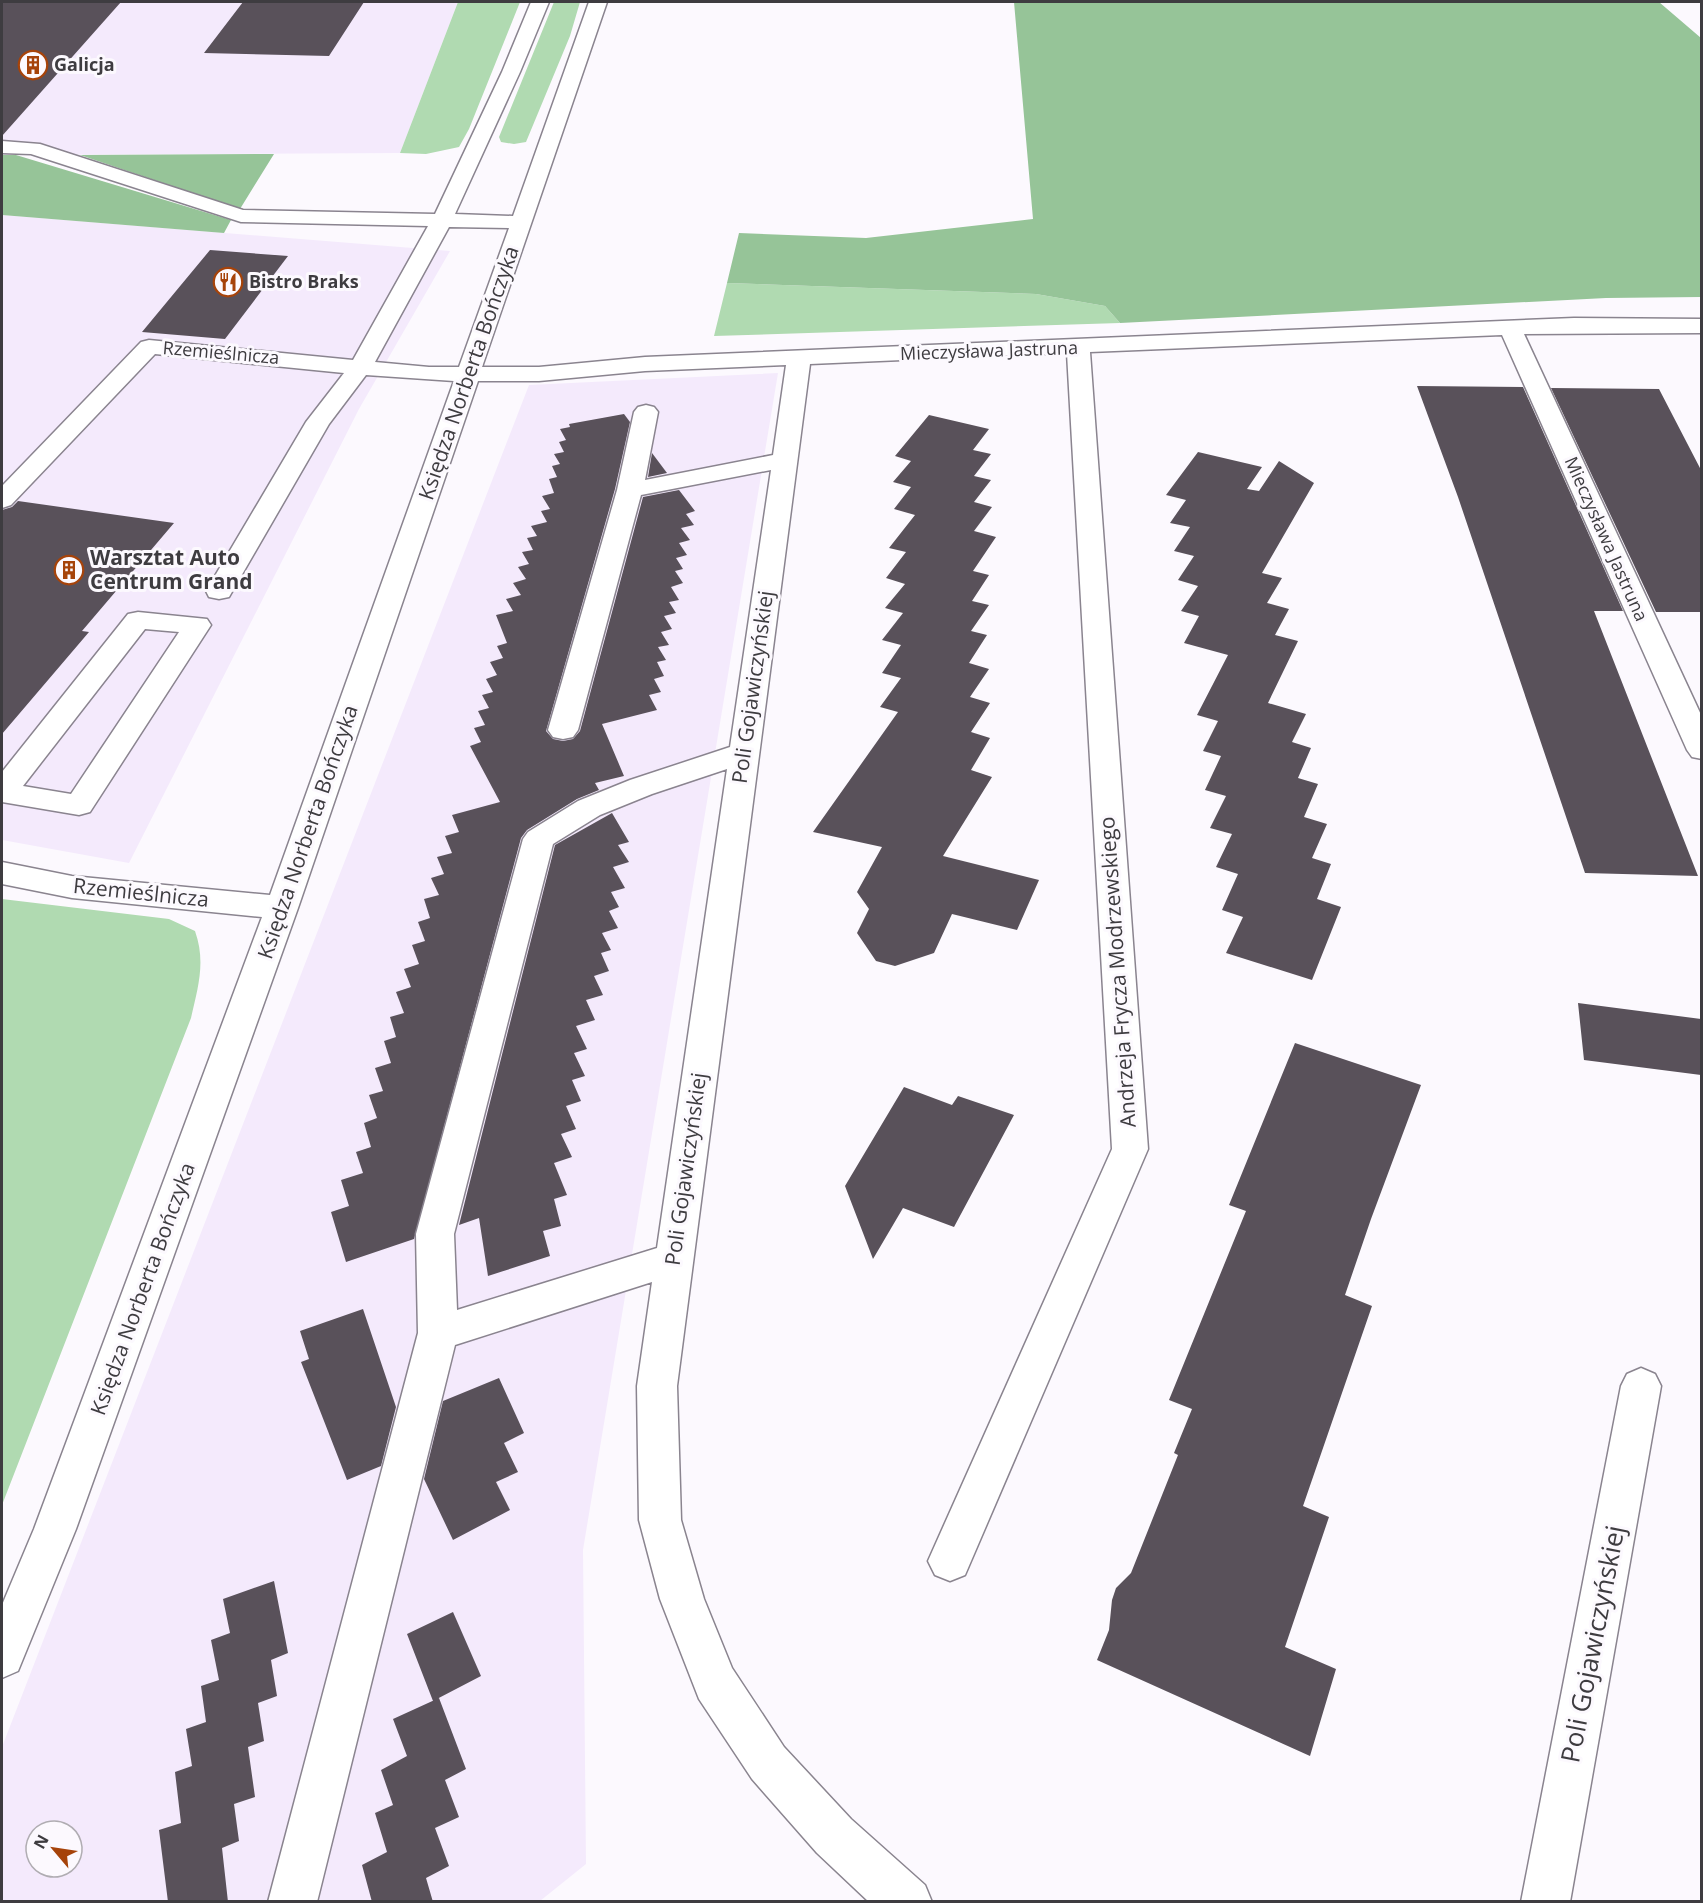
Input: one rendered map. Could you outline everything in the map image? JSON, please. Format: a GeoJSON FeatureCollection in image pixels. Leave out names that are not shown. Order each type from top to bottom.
{"type":"FeatureCollection","features":[{"type":"Feature","properties":{"kind":"street"},"geometry":{"type":"LineString","coordinates":[[219,591],[318,422],[361,366],[442,220],[511,72],[540,2]]}},
{"type":"Feature","properties":{"kind":"street","name":"Księdza Norberta Bończyka"},"geometry":{"type":"LineString","coordinates":[[2,1656],[55,1528],[282,908],[598,2]]}},
{"type":"Feature","properties":{"kind":"street"},"geometry":{"type":"LineString","coordinates":[[2,147],[33,148],[241,216],[522,222]]}},
{"type":"Feature","properties":{"kind":"street","name":"Mieczysława Jastruna"},"geometry":{"type":"LineString","coordinates":[[469,375],[539,374],[645,364],[1574,325],[1700,326]]}},
{"type":"Feature","properties":{"kind":"street","name":"Mieczysława Jastruna"},"geometry":{"type":"LineString","coordinates":[[1510,328],[1701,750]]}},
{"type":"Feature","properties":{"kind":"street","name":"Rzemieślnicza"},"geometry":{"type":"LineString","coordinates":[[2,501],[149,347],[429,374],[469,375]]}},
{"type":"Feature","properties":{"kind":"street","name":"Andrzeja Frycza Modrzewskiego"},"geometry":{"type":"LineString","coordinates":[[950,1560],[1130,1149],[1078,347]]}},
{"type":"Feature","properties":{"kind":"street","name":"Poli Gojawiczyńskiej"},"geometry":{"type":"LineString","coordinates":[[799,358],[657,1386],[660,1520],[682,1599],[715,1683],[768,1763],[834,1836],[892,1892],[908,1902]]}},
{"type":"Feature","properties":{"kind":"street"},"geometry":{"type":"LineString","coordinates":[[563,730],[630,490],[646,412]]}},
{"type":"Feature","properties":{"kind":"street"},"geometry":{"type":"LineString","coordinates":[[630,490],[785,460]]}},
{"type":"Feature","properties":{"kind":"street"},"geometry":{"type":"LineString","coordinates":[[138,620],[197,625],[79,805],[2,792],[138,620]]}},
{"type":"Feature","properties":{"kind":"street"},"geometry":{"type":"LineString","coordinates":[[292,1902],[438,1333],[435,1234],[539,839],[589,808],[641,787],[744,753]]}},
{"type":"Feature","properties":{"kind":"street","name":"Rzemieślnicza"},"geometry":{"type":"LineString","coordinates":[[2,873],[72,887],[282,908]]}},
{"type":"Feature","properties":{"kind":"street"},"geometry":{"type":"LineString","coordinates":[[438,1333],[673,1259]]}},
{"type":"Feature","properties":{"kind":"street","name":"Poli Gojawiczyńskiej"},"geometry":{"type":"LineString","coordinates":[[1545,1902],[1641,1386]]}},
{"type":"Feature","properties":{"kind":"shaded area"},"geometry":{"type":"Polygon","coordinates":[[[2,2],[458,2],[400,153],[2,155],[2,2]]]}},
{"type":"Feature","properties":{"kind":"shaded area"},"geometry":{"type":"Polygon","coordinates":[[[2,215],[450,251],[359,409],[129,863],[2,840],[2,215]]]}},
{"type":"Feature","properties":{"kind":"shaded area"},"geometry":{"type":"Polygon","coordinates":[[[778,373],[583,1550],[586,1864],[540,1901],[2,1901],[2,1747],[529,385],[778,373]]]}},
{"type":"Feature","properties":{"kind":"green space"},"geometry":{"type":"Polygon","coordinates":[[[458,2],[520,2],[469,129],[459,147],[426,154],[400,153],[458,2]]]}},
{"type":"Feature","properties":{"kind":"green space"},"geometry":{"type":"Polygon","coordinates":[[[554,2],[580,2],[570,36],[526,142],[514,144],[501,142],[499,137],[554,2]]]}},
{"type":"Feature","properties":{"kind":"green space"},"geometry":{"type":"Polygon","coordinates":[[[1014,2],[1659,2],[1701,38],[1701,297],[1606,298],[1120,323],[1105,306],[1036,294],[727,283],[739,233],[866,238],[1033,219],[1014,2]]]}},
{"type":"Feature","properties":{"kind":"green space"},"geometry":{"type":"Polygon","coordinates":[[[274,154],[240,209],[80,155],[274,154]]]}},
{"type":"Feature","properties":{"kind":"green space"},"geometry":{"type":"Polygon","coordinates":[[[2,155],[16,155],[231,220],[224,233],[2,215],[2,155]]]}},
{"type":"Feature","properties":{"kind":"green space"},"geometry":{"type":"Polygon","coordinates":[[[727,283],[1036,294],[1105,306],[1120,323],[714,336],[727,283]]]}},
{"type":"Feature","properties":{"kind":"green space"},"geometry":{"type":"Polygon","coordinates":[[[2,899],[169,919],[195,931],[200,964],[191,1018],[2,1505],[2,899]]]}},
{"type":"Feature","properties":{"kind":"building","name":"Galicja"},"geometry":{"type":"Polygon","coordinates":[[[2,2],[121,2],[2,136],[2,2]]]}},
{"type":"Feature","properties":{"kind":"building"},"geometry":{"type":"Polygon","coordinates":[[[243,2],[364,2],[329,56],[204,53],[243,2]]]}},
{"type":"Feature","properties":{"kind":"building"},"geometry":{"type":"Polygon","coordinates":[[[210,250],[288,256],[225,339],[142,332],[210,250]]]}},
{"type":"Feature","properties":{"kind":"building"},"geometry":{"type":"Polygon","coordinates":[[[1417,386],[1523,387],[1623,611],[1594,611],[1698,876],[1585,873],[1458,497],[1417,386]]]}},
{"type":"Feature","properties":{"kind":"building"},"geometry":{"type":"Polygon","coordinates":[[[1551,388],[1659,389],[1701,470],[1701,612],[1656,612],[1551,388]]]}},
{"type":"Feature","properties":{"kind":"building"},"geometry":{"type":"Polygon","coordinates":[[[624,414],[630,422],[615,489],[546,731],[553,739],[563,741],[573,739],[580,731],[643,497],[679,490],[695,511],[686,514],[694,525],[681,528],[690,540],[679,543],[687,555],[676,558],[683,569],[675,571],[683,583],[671,587],[679,600],[669,602],[676,613],[664,616],[672,629],[661,632],[669,645],[658,647],[666,660],[657,662],[664,676],[654,679],[661,692],[649,695],[657,710],[602,724],[624,776],[595,783],[599,790],[577,799],[527,830],[521,838],[414,1239],[346,1262],[331,1212],[349,1206],[341,1180],[363,1173],[356,1152],[371,1147],[364,1123],[377,1118],[369,1095],[383,1091],[375,1068],[391,1063],[384,1041],[396,1037],[390,1017],[404,1013],[396,992],[411,987],[404,969],[419,964],[412,945],[425,941],[418,922],[430,918],[424,899],[439,895],[431,878],[444,874],[437,857],[452,853],[445,836],[459,832],[452,815],[500,802],[470,746],[481,742],[474,728],[485,725],[478,711],[489,708],[482,695],[493,692],[486,679],[497,675],[490,662],[503,658],[497,646],[507,643],[496,615],[513,611],[506,599],[521,595],[513,583],[526,579],[518,567],[529,564],[522,552],[533,550],[527,538],[537,536],[531,526],[547,522],[541,511],[550,509],[542,496],[554,493],[549,479],[557,477],[552,466],[560,464],[554,454],[564,452],[559,442],[566,440],[560,429],[570,427],[569,424],[624,414]]]}},
{"type":"Feature","properties":{"kind":"building"},"geometry":{"type":"Polygon","coordinates":[[[929,415],[989,429],[973,450],[991,454],[974,476],[991,480],[974,502],[992,507],[974,531],[996,537],[973,571],[989,575],[972,601],[989,605],[971,631],[987,635],[969,663],[989,669],[970,697],[990,703],[971,732],[990,738],[971,770],[992,777],[943,856],[1039,880],[1017,930],[952,914],[934,953],[895,966],[876,961],[857,933],[869,909],[857,892],[882,847],[813,832],[898,712],[880,707],[901,678],[882,673],[901,645],[882,640],[903,613],[885,608],[905,584],[886,578],[906,552],[889,548],[915,515],[894,509],[911,487],[893,482],[911,461],[895,456],[929,415]]]}},
{"type":"Feature","properties":{"kind":"building"},"geometry":{"type":"Polygon","coordinates":[[[1198,452],[1262,467],[1247,489],[1259,491],[1279,461],[1314,483],[1262,573],[1282,578],[1267,603],[1289,609],[1275,635],[1298,641],[1268,703],[1306,714],[1292,742],[1311,748],[1298,778],[1318,784],[1304,817],[1327,824],[1312,858],[1331,864],[1317,899],[1341,907],[1312,980],[1226,953],[1243,917],[1222,910],[1238,874],[1216,867],[1232,834],[1210,828],[1226,796],[1205,790],[1221,756],[1203,751],[1218,721],[1197,715],[1228,655],[1184,643],[1199,616],[1181,611],[1198,586],[1178,580],[1194,556],[1174,551],[1190,527],[1170,523],[1186,500],[1166,495],[1198,452]]]}},
{"type":"Feature","properties":{"kind":"building"},"geometry":{"type":"Polygon","coordinates":[[[652,453],[667,473],[648,477],[652,453]]]}},
{"type":"Feature","properties":{"kind":"building","name":"Warsztat Auto Centrum Grand"},"geometry":{"type":"Polygon","coordinates":[[[18,501],[174,523],[82,631],[89,632],[2,734],[2,510],[12,507],[18,501]]]}},
{"type":"Feature","properties":{"kind":"building"},"geometry":{"type":"Polygon","coordinates":[[[612,813],[629,842],[618,845],[629,862],[613,867],[625,888],[611,892],[619,907],[609,911],[618,928],[602,933],[611,950],[601,953],[609,971],[594,976],[603,995],[586,1000],[595,1020],[576,1026],[587,1049],[574,1053],[585,1076],[572,1080],[581,1101],[566,1106],[576,1129],[561,1134],[572,1157],[554,1163],[567,1195],[554,1199],[561,1226],[543,1231],[550,1256],[488,1276],[479,1218],[459,1225],[555,845],[612,813]]]}},
{"type":"Feature","properties":{"kind":"building"},"geometry":{"type":"Polygon","coordinates":[[[1578,1003],[1701,1019],[1701,1075],[1584,1060],[1578,1003]]]}},
{"type":"Feature","properties":{"kind":"building"},"geometry":{"type":"Polygon","coordinates":[[[1295,1043],[1421,1085],[1345,1295],[1372,1306],[1303,1506],[1329,1517],[1285,1647],[1336,1669],[1310,1756],[1097,1660],[1109,1630],[1112,1600],[1116,1588],[1131,1573],[1178,1455],[1174,1453],[1192,1409],[1169,1400],[1246,1211],[1229,1205],[1295,1043]]]}},
{"type":"Feature","properties":{"kind":"building"},"geometry":{"type":"Polygon","coordinates":[[[904,1087],[952,1105],[958,1096],[1014,1115],[954,1227],[903,1208],[873,1259],[845,1186],[904,1087]]]}},
{"type":"Feature","properties":{"kind":"building"},"geometry":{"type":"Polygon","coordinates":[[[363,1309],[396,1407],[381,1466],[347,1480],[301,1362],[309,1359],[300,1331],[363,1309]]]}},
{"type":"Feature","properties":{"kind":"building"},"geometry":{"type":"Polygon","coordinates":[[[499,1378],[524,1433],[504,1443],[518,1472],[496,1482],[510,1510],[453,1540],[424,1479],[443,1401],[499,1378]]]}},
{"type":"Feature","properties":{"kind":"building"},"geometry":{"type":"Polygon","coordinates":[[[274,1581],[288,1653],[271,1660],[277,1696],[258,1703],[264,1741],[248,1747],[255,1797],[234,1804],[239,1841],[222,1848],[228,1902],[168,1902],[159,1830],[181,1823],[175,1772],[192,1766],[186,1729],[206,1722],[201,1686],[219,1680],[211,1640],[230,1633],[223,1599],[274,1581]]]}},
{"type":"Feature","properties":{"kind":"building"},"geometry":{"type":"Polygon","coordinates":[[[453,1612],[481,1676],[433,1701],[407,1634],[453,1612]]]}},
{"type":"Feature","properties":{"kind":"building"},"geometry":{"type":"Polygon","coordinates":[[[439,1698],[466,1769],[445,1780],[459,1817],[435,1828],[449,1866],[426,1878],[433,1902],[372,1902],[362,1865],[387,1852],[375,1813],[393,1805],[381,1770],[407,1756],[393,1719],[439,1698]]]}},
{"type":"Feature","properties":{"kind":"place","name":"Galicja"},"geometry":{"type":"Point","coordinates":[33,65]}},
{"type":"Feature","properties":{"kind":"place","name":"Bistro Braks"},"geometry":{"type":"Point","coordinates":[228,282]}},
{"type":"Feature","properties":{"kind":"place","name":"Warsztat Auto Centrum Grand"},"geometry":{"type":"Point","coordinates":[69,570]}}]}
